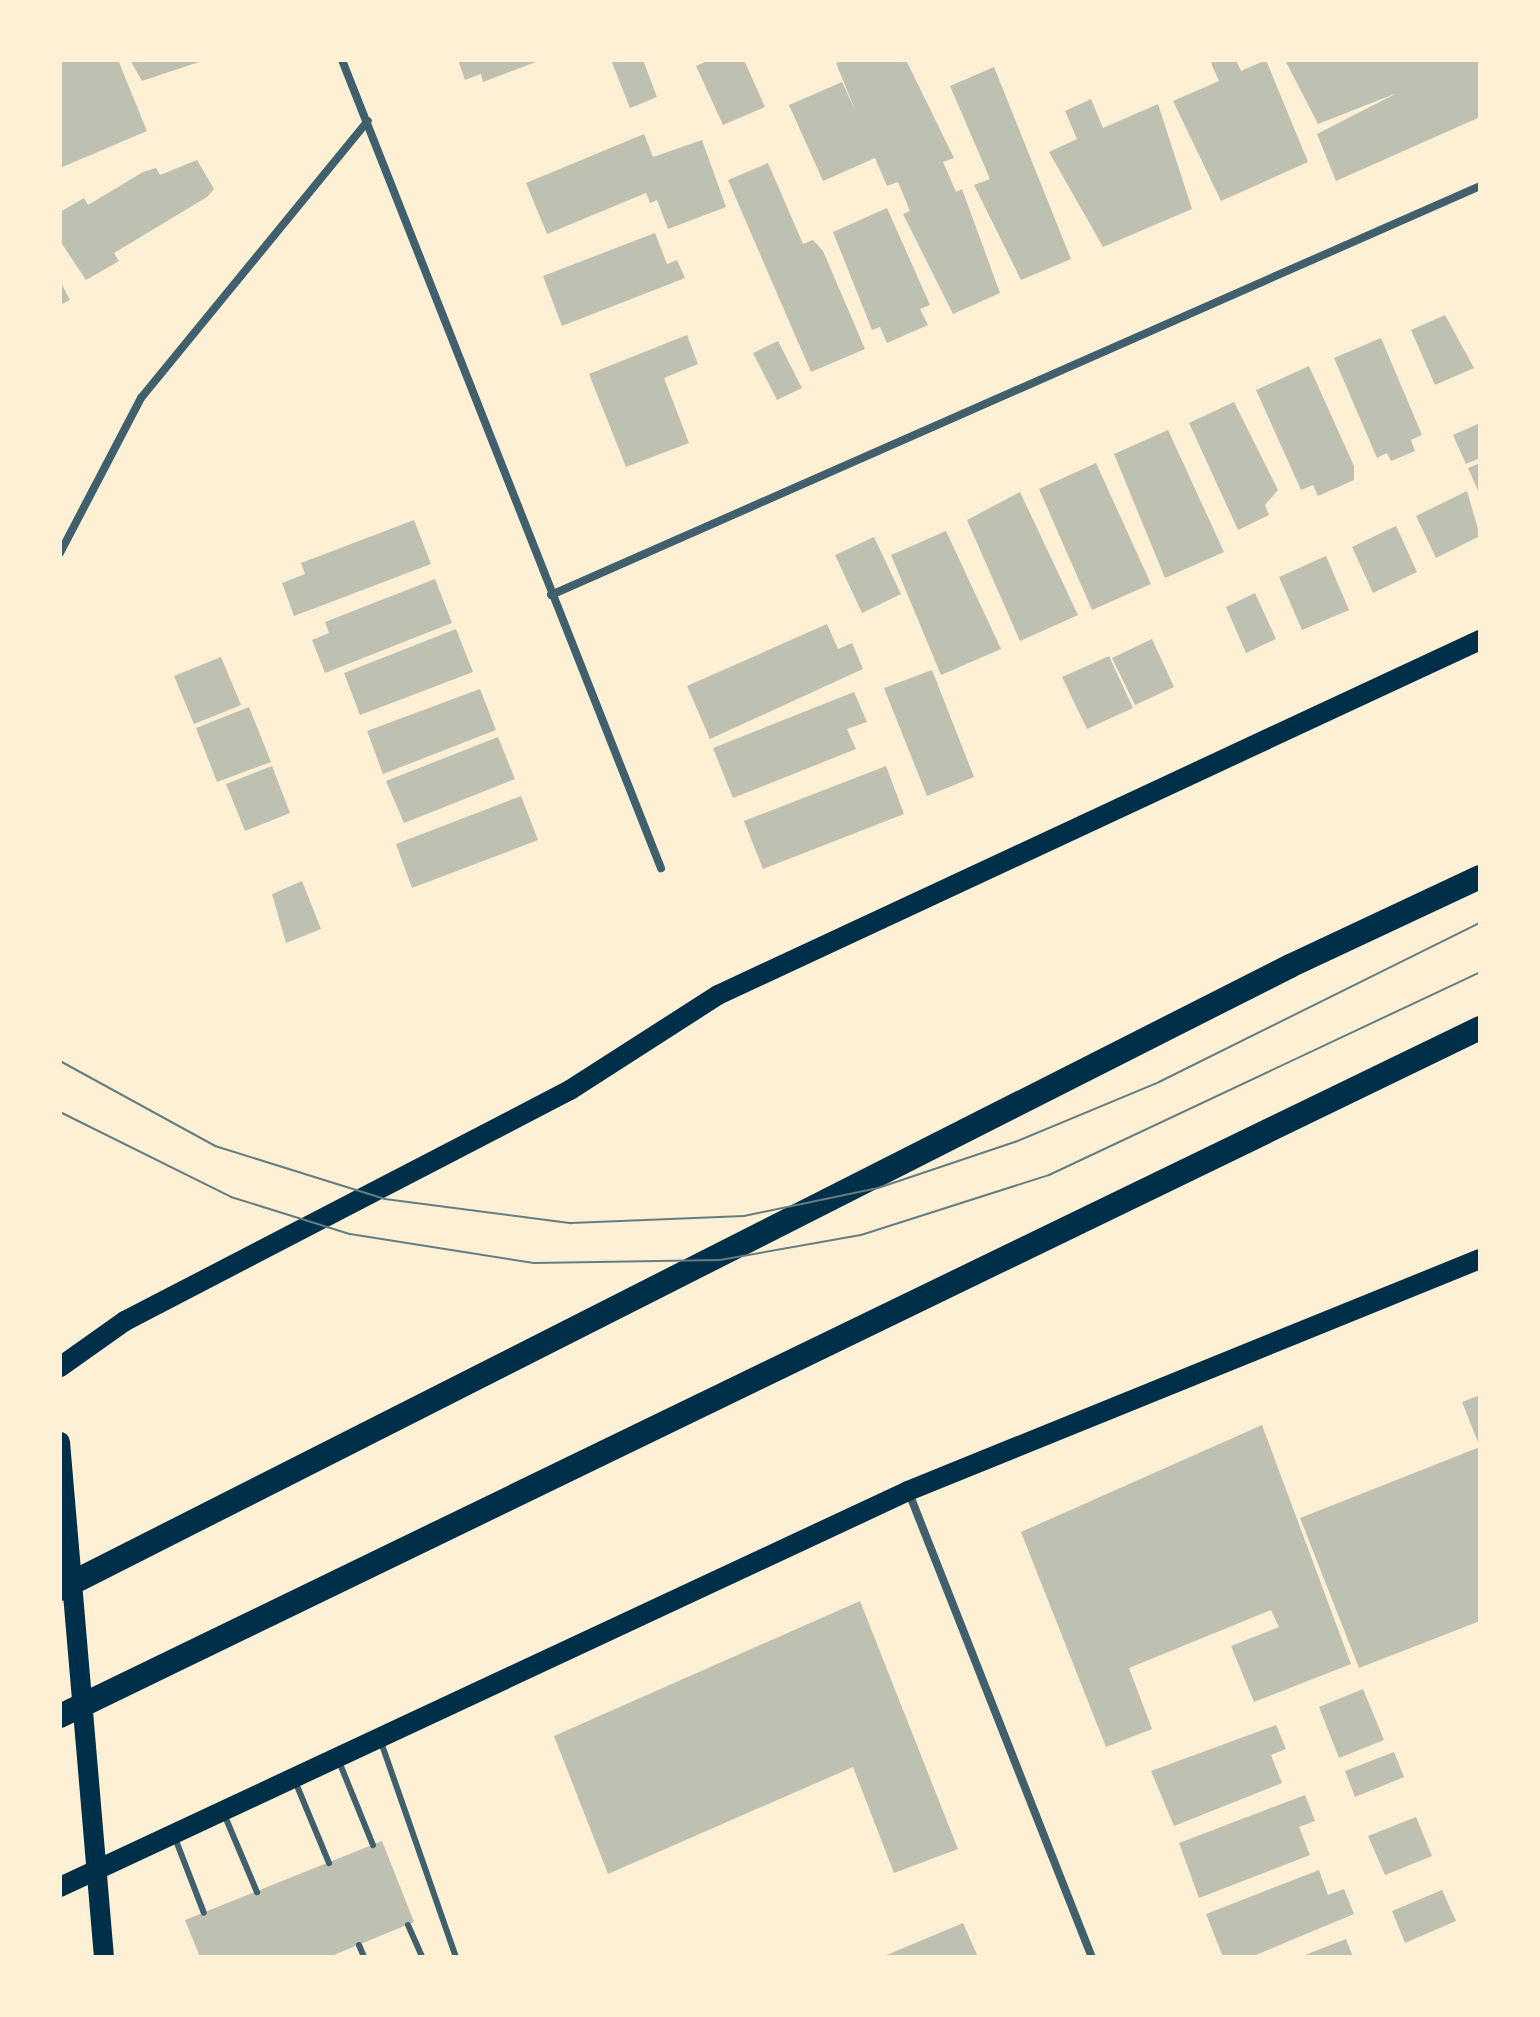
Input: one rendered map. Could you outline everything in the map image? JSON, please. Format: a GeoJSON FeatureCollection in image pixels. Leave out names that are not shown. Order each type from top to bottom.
{"type":"FeatureCollection","features":[{"type":"Feature","properties":{"kind":"highway"},"geometry":{"type":"LineString","coordinates":[[60,1589],[1290,966],[1480,877]]}},
{"type":"Feature","properties":{"kind":"highway"},"geometry":{"type":"LineString","coordinates":[[60,1716],[1480,1028]]}},
{"type":"Feature","properties":{"kind":"main road"},"geometry":{"type":"LineString","coordinates":[[60,1367],[125,1321],[570,1090],[718,995],[1480,640]]}},
{"type":"Feature","properties":{"kind":"main road"},"geometry":{"type":"LineString","coordinates":[[60,1887],[908,1491],[1480,1259]]}},
{"type":"Feature","properties":{"kind":"main road"},"geometry":{"type":"LineString","coordinates":[[61,1450],[86,1800],[104,1957]]}},
{"type":"Feature","properties":{"kind":"street"},"geometry":{"type":"LineString","coordinates":[[342,60],[661,868]]}},
{"type":"Feature","properties":{"kind":"street"},"geometry":{"type":"LineString","coordinates":[[60,553],[141,398],[368,121]]}},
{"type":"Feature","properties":{"kind":"street"},"geometry":{"type":"LineString","coordinates":[[551,595],[1480,186]]}},
{"type":"Feature","properties":{"kind":"street"},"geometry":{"type":"LineString","coordinates":[[908,1491],[1092,1957]]}},
{"type":"Feature","properties":{"kind":"lane"},"geometry":{"type":"LineString","coordinates":[[379,1738],[456,1957]]}},
{"type":"Feature","properties":{"kind":"lane"},"geometry":{"type":"LineString","coordinates":[[338,1757],[373,1845]]}},
{"type":"Feature","properties":{"kind":"lane"},"geometry":{"type":"LineString","coordinates":[[293,1778],[329,1863]]}},
{"type":"Feature","properties":{"kind":"lane"},"geometry":{"type":"LineString","coordinates":[[222,1811],[257,1892]]}},
{"type":"Feature","properties":{"kind":"lane"},"geometry":{"type":"LineString","coordinates":[[173,1834],[204,1913]]}},
{"type":"Feature","properties":{"kind":"lane"},"geometry":{"type":"LineString","coordinates":[[408,1925],[422,1957]]}},
{"type":"Feature","properties":{"kind":"lane"},"geometry":{"type":"LineString","coordinates":[[359,1945],[364,1957]]}},
{"type":"Feature","properties":{"kind":"building"},"geometry":{"type":"Polygon","coordinates":[[[60,60],[118,60],[147,131],[60,168],[60,60]]]}},
{"type":"Feature","properties":{"kind":"building"},"geometry":{"type":"Polygon","coordinates":[[[130,60],[205,60],[142,81],[130,60]]]}},
{"type":"Feature","properties":{"kind":"building"},"geometry":{"type":"Polygon","coordinates":[[[458,60],[541,60],[483,82],[481,74],[465,80],[458,60]]]}},
{"type":"Feature","properties":{"kind":"building"},"geometry":{"type":"Polygon","coordinates":[[[611,60],[643,60],[657,97],[630,108],[611,60]]]}},
{"type":"Feature","properties":{"kind":"building"},"geometry":{"type":"Polygon","coordinates":[[[709,60],[744,60],[765,107],[723,125],[696,66],[709,60]]]}},
{"type":"Feature","properties":{"kind":"building"},"geometry":{"type":"Polygon","coordinates":[[[844,60],[906,60],[954,158],[943,162],[956,192],[962,189],[1000,293],[953,314],[903,214],[910,211],[898,182],[887,186],[875,158],[823,181],[789,105],[842,82],[855,110],[836,63],[844,60]]]}},
{"type":"Feature","properties":{"kind":"building"},"geometry":{"type":"Polygon","coordinates":[[[1236,60],[1241,71],[1266,60],[1308,162],[1221,201],[1173,101],[1219,81],[1211,63],[1236,60]]]}},
{"type":"Feature","properties":{"kind":"building"},"geometry":{"type":"Polygon","coordinates":[[[1285,60],[1480,60],[1480,117],[1336,181],[1317,134],[1397,93],[1318,124],[1285,60]]]}},
{"type":"Feature","properties":{"kind":"building"},"geometry":{"type":"Polygon","coordinates":[[[994,67],[1071,259],[1021,280],[974,185],[990,179],[950,86],[994,67]]]}},
{"type":"Feature","properties":{"kind":"building"},"geometry":{"type":"Polygon","coordinates":[[[1091,99],[1103,128],[1158,104],[1192,209],[1103,247],[1049,152],[1077,139],[1065,111],[1091,99]]]}},
{"type":"Feature","properties":{"kind":"building"},"geometry":{"type":"Polygon","coordinates":[[[644,134],[653,157],[702,140],[726,207],[668,229],[657,200],[650,203],[646,193],[547,234],[526,183],[644,134]]]}},
{"type":"Feature","properties":{"kind":"building"},"geometry":{"type":"Polygon","coordinates":[[[197,160],[214,189],[207,197],[114,253],[119,261],[86,280],[60,241],[60,212],[84,198],[88,205],[143,172],[156,168],[160,175],[197,160]]]}},
{"type":"Feature","properties":{"kind":"building"},"geometry":{"type":"Polygon","coordinates":[[[768,163],[803,244],[813,240],[823,251],[865,349],[811,372],[728,180],[768,163]]]}},
{"type":"Feature","properties":{"kind":"building"},"geometry":{"type":"Polygon","coordinates":[[[887,208],[930,305],[920,309],[928,325],[887,343],[880,327],[872,330],[833,232],[887,208]]]}},
{"type":"Feature","properties":{"kind":"building"},"geometry":{"type":"Polygon","coordinates":[[[655,233],[667,264],[677,260],[685,278],[562,326],[543,276],[655,233]]]}},
{"type":"Feature","properties":{"kind":"building"},"geometry":{"type":"Polygon","coordinates":[[[60,281],[70,300],[60,305],[60,281]]]}},
{"type":"Feature","properties":{"kind":"building"},"geometry":{"type":"Polygon","coordinates":[[[1445,315],[1474,368],[1435,385],[1411,330],[1445,315]]]}},
{"type":"Feature","properties":{"kind":"building"},"geometry":{"type":"Polygon","coordinates":[[[687,335],[698,364],[664,378],[689,443],[626,467],[589,374],[687,335]]]}},
{"type":"Feature","properties":{"kind":"building"},"geometry":{"type":"Polygon","coordinates":[[[1381,338],[1422,435],[1411,440],[1415,451],[1391,461],[1387,453],[1377,458],[1334,358],[1381,338]]]}},
{"type":"Feature","properties":{"kind":"building"},"geometry":{"type":"Polygon","coordinates":[[[778,341],[802,388],[777,400],[753,353],[778,341]]]}},
{"type":"Feature","properties":{"kind":"building"},"geometry":{"type":"Polygon","coordinates":[[[1309,366],[1354,466],[1354,480],[1318,496],[1313,485],[1301,490],[1256,390],[1309,366]]]}},
{"type":"Feature","properties":{"kind":"building"},"geometry":{"type":"Polygon","coordinates":[[[1234,402],[1278,490],[1265,505],[1269,515],[1238,530],[1189,423],[1234,402]]]}},
{"type":"Feature","properties":{"kind":"building"},"geometry":{"type":"Polygon","coordinates":[[[1480,423],[1480,458],[1466,464],[1453,435],[1480,423]]]}},
{"type":"Feature","properties":{"kind":"building"},"geometry":{"type":"Polygon","coordinates":[[[1168,430],[1224,552],[1165,578],[1114,454],[1168,430]]]}},
{"type":"Feature","properties":{"kind":"building"},"geometry":{"type":"Polygon","coordinates":[[[1096,463],[1151,584],[1092,610],[1039,489],[1096,463]]]}},
{"type":"Feature","properties":{"kind":"building"},"geometry":{"type":"Polygon","coordinates":[[[1480,463],[1480,495],[1468,468],[1480,463]]]}},
{"type":"Feature","properties":{"kind":"building"},"geometry":{"type":"Polygon","coordinates":[[[1467,491],[1480,536],[1436,558],[1416,516],[1467,491]]]}},
{"type":"Feature","properties":{"kind":"building"},"geometry":{"type":"Polygon","coordinates":[[[1020,492],[1078,615],[1020,641],[967,520],[1020,492]]]}},
{"type":"Feature","properties":{"kind":"building"},"geometry":{"type":"Polygon","coordinates":[[[414,520],[431,564],[294,616],[282,583],[305,574],[301,563],[414,520]]]}},
{"type":"Feature","properties":{"kind":"building"},"geometry":{"type":"Polygon","coordinates":[[[1396,526],[1417,572],[1373,593],[1352,547],[1396,526]]]}},
{"type":"Feature","properties":{"kind":"building"},"geometry":{"type":"Polygon","coordinates":[[[946,531],[1001,649],[941,675],[891,555],[946,531]]]}},
{"type":"Feature","properties":{"kind":"building"},"geometry":{"type":"Polygon","coordinates":[[[874,537],[901,594],[862,613],[835,555],[874,537]]]}},
{"type":"Feature","properties":{"kind":"building"},"geometry":{"type":"Polygon","coordinates":[[[1326,556],[1349,610],[1302,630],[1279,577],[1326,556]]]}},
{"type":"Feature","properties":{"kind":"building"},"geometry":{"type":"Polygon","coordinates":[[[435,579],[452,623],[325,673],[312,640],[329,633],[325,622],[435,579]]]}},
{"type":"Feature","properties":{"kind":"building"},"geometry":{"type":"Polygon","coordinates":[[[1255,593],[1276,639],[1246,653],[1226,607],[1255,593]]]}},
{"type":"Feature","properties":{"kind":"building"},"geometry":{"type":"Polygon","coordinates":[[[827,624],[838,649],[852,643],[863,669],[710,739],[687,686],[827,624]]]}},
{"type":"Feature","properties":{"kind":"building"},"geometry":{"type":"Polygon","coordinates":[[[456,629],[473,672],[360,715],[344,673],[456,629]]]}},
{"type":"Feature","properties":{"kind":"building"},"geometry":{"type":"Polygon","coordinates":[[[1152,639],[1174,687],[1135,705],[1112,658],[1152,639]]]}},
{"type":"Feature","properties":{"kind":"building"},"geometry":{"type":"Polygon","coordinates":[[[1109,656],[1133,708],[1087,729],[1062,677],[1109,656]]]}},
{"type":"Feature","properties":{"kind":"building"},"geometry":{"type":"Polygon","coordinates":[[[221,657],[241,705],[194,724],[174,676],[221,657]]]}},
{"type":"Feature","properties":{"kind":"building"},"geometry":{"type":"Polygon","coordinates":[[[932,670],[974,777],[927,796],[884,688],[932,670]]]}},
{"type":"Feature","properties":{"kind":"building"},"geometry":{"type":"Polygon","coordinates":[[[480,689],[496,730],[383,774],[367,731],[480,689]]]}},
{"type":"Feature","properties":{"kind":"building"},"geometry":{"type":"Polygon","coordinates":[[[854,692],[867,722],[847,729],[856,749],[733,798],[713,748],[854,692]]]}},
{"type":"Feature","properties":{"kind":"building"},"geometry":{"type":"Polygon","coordinates":[[[249,707],[271,762],[217,782],[196,728],[249,707]]]}},
{"type":"Feature","properties":{"kind":"building"},"geometry":{"type":"Polygon","coordinates":[[[498,737],[515,779],[404,823],[386,781],[498,737]]]}},
{"type":"Feature","properties":{"kind":"building"},"geometry":{"type":"Polygon","coordinates":[[[272,766],[290,813],[245,831],[226,784],[272,766]]]}},
{"type":"Feature","properties":{"kind":"building"},"geometry":{"type":"Polygon","coordinates":[[[886,766],[904,814],[763,869],[744,821],[886,766]]]}},
{"type":"Feature","properties":{"kind":"building"},"geometry":{"type":"Polygon","coordinates":[[[521,796],[538,840],[412,888],[396,844],[521,796]]]}},
{"type":"Feature","properties":{"kind":"building"},"geometry":{"type":"Polygon","coordinates":[[[302,881],[321,929],[286,943],[272,894],[302,881]]]}},
{"type":"Feature","properties":{"kind":"building"},"geometry":{"type":"Polygon","coordinates":[[[1480,1395],[1480,1447],[1462,1402],[1480,1395]]]}},
{"type":"Feature","properties":{"kind":"building"},"geometry":{"type":"Polygon","coordinates":[[[1262,1425],[1351,1664],[1254,1702],[1231,1646],[1279,1627],[1271,1610],[1129,1668],[1152,1729],[1106,1747],[1021,1532],[1262,1425]]]}},
{"type":"Feature","properties":{"kind":"building"},"geometry":{"type":"Polygon","coordinates":[[[1480,1447],[1480,1621],[1359,1668],[1300,1518],[1480,1447]]]}},
{"type":"Feature","properties":{"kind":"building"},"geometry":{"type":"Polygon","coordinates":[[[860,1601],[958,1849],[894,1873],[853,1767],[608,1874],[554,1736],[860,1601]]]}},
{"type":"Feature","properties":{"kind":"building"},"geometry":{"type":"Polygon","coordinates":[[[1363,1689],[1384,1740],[1339,1758],[1319,1707],[1363,1689]]]}},
{"type":"Feature","properties":{"kind":"building"},"geometry":{"type":"Polygon","coordinates":[[[1276,1725],[1286,1749],[1271,1755],[1282,1783],[1174,1826],[1151,1771],[1276,1725]]]}},
{"type":"Feature","properties":{"kind":"building"},"geometry":{"type":"Polygon","coordinates":[[[1394,1752],[1404,1777],[1355,1797],[1345,1771],[1394,1752]]]}},
{"type":"Feature","properties":{"kind":"building"},"geometry":{"type":"Polygon","coordinates":[[[1305,1795],[1315,1821],[1299,1827],[1310,1855],[1199,1898],[1179,1843],[1305,1795]]]}},
{"type":"Feature","properties":{"kind":"building"},"geometry":{"type":"Polygon","coordinates":[[[1416,1817],[1432,1856],[1385,1875],[1368,1836],[1416,1817]]]}},
{"type":"Feature","properties":{"kind":"building"},"geometry":{"type":"Polygon","coordinates":[[[382,1841],[414,1922],[329,1957],[200,1957],[185,1920],[382,1841]]]}},
{"type":"Feature","properties":{"kind":"building"},"geometry":{"type":"Polygon","coordinates":[[[1319,1870],[1328,1895],[1344,1889],[1354,1914],[1251,1957],[1223,1957],[1206,1914],[1319,1870]]]}},
{"type":"Feature","properties":{"kind":"building"},"geometry":{"type":"Polygon","coordinates":[[[1442,1890],[1456,1921],[1405,1943],[1392,1911],[1442,1890]]]}},
{"type":"Feature","properties":{"kind":"building"},"geometry":{"type":"Polygon","coordinates":[[[963,1923],[978,1957],[882,1957],[963,1923]]]}},
{"type":"Feature","properties":{"kind":"building"},"geometry":{"type":"Polygon","coordinates":[[[1346,1939],[1353,1957],[1300,1957],[1346,1939]]]}},
{"type":"Feature","properties":{"kind":"tram line"},"geometry":{"type":"LineString","coordinates":[[60,1061],[215,1146],[385,1199],[571,1223],[744,1216],[878,1188],[1015,1142],[1159,1082],[1480,923]]}},
{"type":"Feature","properties":{"kind":"tram line"},"geometry":{"type":"LineString","coordinates":[[60,1112],[231,1197],[350,1234],[534,1263],[720,1260],[861,1235],[1049,1175],[1480,972]]}}]}
